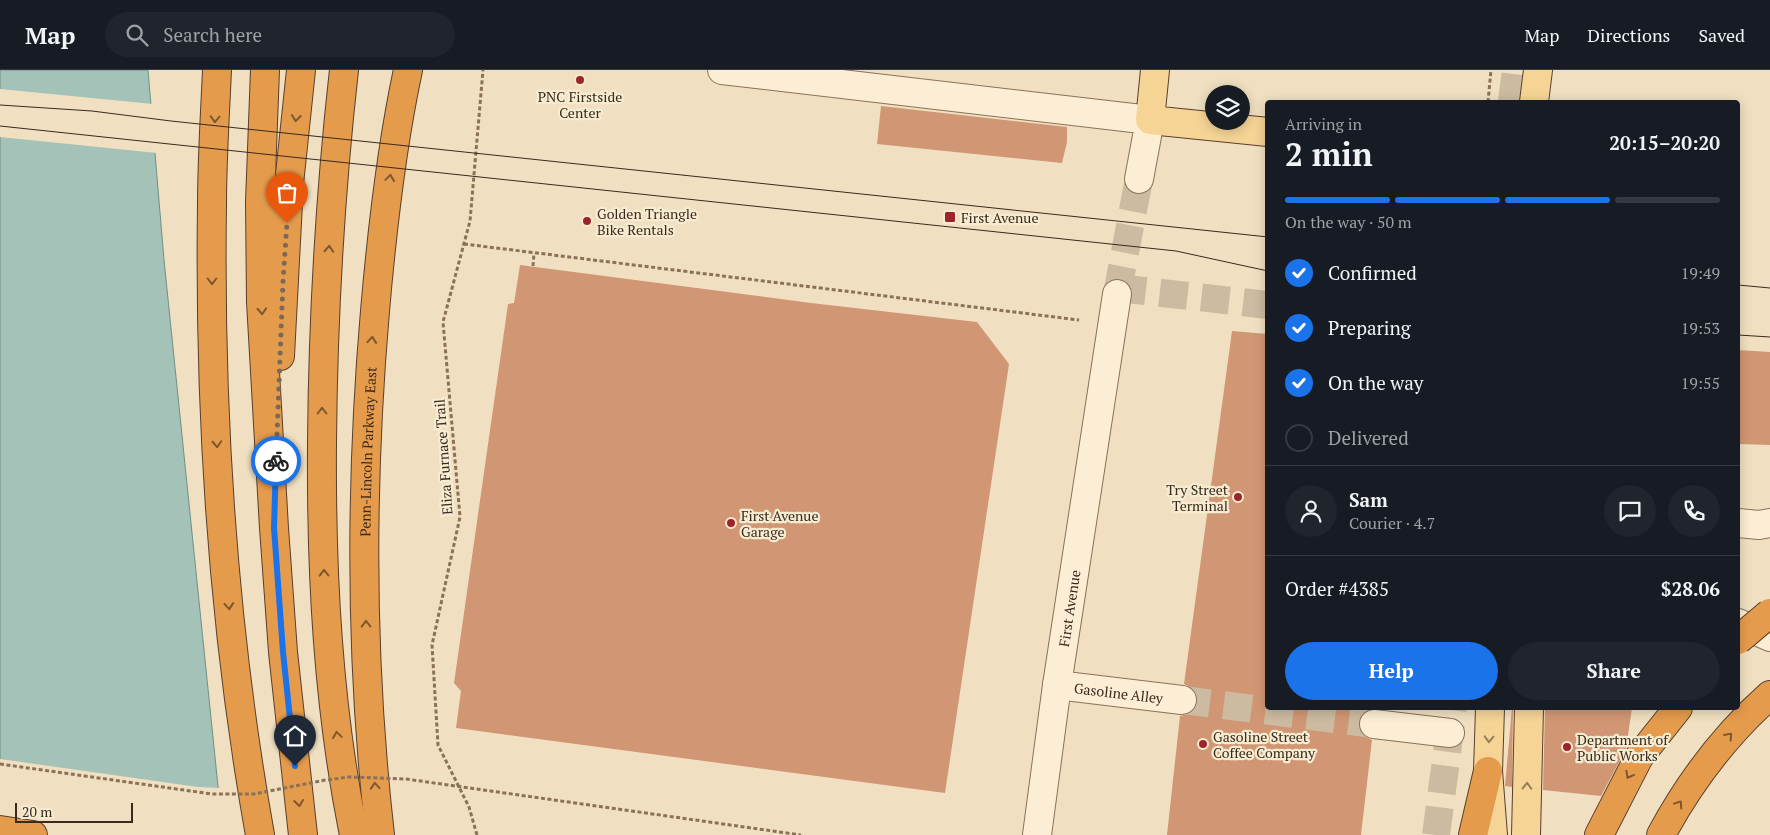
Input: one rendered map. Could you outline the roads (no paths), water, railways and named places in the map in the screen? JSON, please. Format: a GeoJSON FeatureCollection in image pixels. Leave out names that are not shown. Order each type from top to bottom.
{"type":"FeatureCollection","features":[{"type":"Feature","properties":{"kind":"highway"},"geometry":{"type":"LineString","coordinates":[[217,70],[212,214],[212,350],[219,491],[232,638],[250,778],[260,835]]}},
{"type":"Feature","properties":{"kind":"highway"},"geometry":{"type":"LineString","coordinates":[[265,70],[260,202],[261,302],[283,652],[303,835]]}},
{"type":"Feature","properties":{"kind":"highway"},"geometry":{"type":"LineString","coordinates":[[274,528],[283,281],[289,184],[301,70]]}},
{"type":"Feature","properties":{"kind":"highway"},"geometry":{"type":"LineString","coordinates":[[344,70],[329,236],[322,374],[322,487],[328,663],[337,737],[354,835]]}},
{"type":"Feature","properties":{"kind":"highway","name":"Penn-Lincoln Parkway East"},"geometry":{"type":"LineString","coordinates":[[380,835],[367,672],[364,526],[368,403],[381,242],[401,101],[408,70]]}},
{"type":"Feature","properties":{"kind":"highway"},"geometry":{"type":"LineString","coordinates":[[1740,638],[1770,613]]}},
{"type":"Feature","properties":{"kind":"highway"},"geometry":{"type":"LineString","coordinates":[[1661,835],[1672,814],[1699,774],[1745,719],[1770,695]]}},
{"type":"Feature","properties":{"kind":"highway"},"geometry":{"type":"LineString","coordinates":[[1598,835],[1639,757],[1676,710]]}},
{"type":"Feature","properties":{"kind":"highway"},"geometry":{"type":"LineString","coordinates":[[1473,835],[1488,771]]}},
{"type":"Feature","properties":{"kind":"highway"},"geometry":{"type":"LineString","coordinates":[[0,830],[33,835]]}},
{"type":"Feature","properties":{"kind":"main road"},"geometry":{"type":"LineString","coordinates":[[1155,70],[1150,120],[1265,132]]}},
{"type":"Feature","properties":{"kind":"main road"},"geometry":{"type":"LineString","coordinates":[[1534,100],[1538,70]]}},
{"type":"Feature","properties":{"kind":"main road"},"geometry":{"type":"LineString","coordinates":[[1490,710],[1488,771],[1493,835]]}},
{"type":"Feature","properties":{"kind":"main road"},"geometry":{"type":"LineString","coordinates":[[1526,835],[1529,710]]}},
{"type":"Feature","properties":{"kind":"street"},"geometry":{"type":"LineString","coordinates":[[722,70],[1150,120],[1139,179]]}},
{"type":"Feature","properties":{"kind":"street","name":"First Avenue"},"geometry":{"type":"LineString","coordinates":[[1037,835],[1057,685],[1117,294]]}},
{"type":"Feature","properties":{"kind":"street"},"geometry":{"type":"LineString","coordinates":[[1740,523],[1759,525],[1770,523]]}},
{"type":"Feature","properties":{"kind":"street"},"geometry":{"type":"LineString","coordinates":[[1740,625],[1770,637]]}},
{"type":"Feature","properties":{"kind":"street","name":"Gasoline Alley"},"geometry":{"type":"LineString","coordinates":[[1057,685],[1182,700]]}},
{"type":"Feature","properties":{"kind":"street"},"geometry":{"type":"LineString","coordinates":[[1374,724],[1450,732]]}},
{"type":"Feature","properties":{"kind":"water"},"geometry":{"type":"Polygon","coordinates":[[[0,70],[148,70],[164,260],[223,835],[0,835],[0,70]]]}},
{"type":"Feature","properties":{"kind":"tunnel"},"geometry":{"type":"LineString","coordinates":[[1512,100],[1516,70]]}},
{"type":"Feature","properties":{"kind":"tunnel"},"geometry":{"type":"LineString","coordinates":[[1117,294],[1139,179]]}},
{"type":"Feature","properties":{"kind":"tunnel"},"geometry":{"type":"LineString","coordinates":[[1118,288],[1265,305]]}},
{"type":"Feature","properties":{"kind":"tunnel"},"geometry":{"type":"LineString","coordinates":[[1182,700],[1374,724]]}},
{"type":"Feature","properties":{"kind":"tunnel"},"geometry":{"type":"LineString","coordinates":[[1436,835],[1453,710]]}},
{"type":"Feature","properties":{"kind":"tram line"},"geometry":{"type":"LineString","coordinates":[[0,105],[92,111],[171,121],[1265,237]]}},
{"type":"Feature","properties":{"kind":"tram line"},"geometry":{"type":"LineString","coordinates":[[0,126],[1176,251],[1265,270]]}},
{"type":"Feature","properties":{"kind":"tram line"},"geometry":{"type":"LineString","coordinates":[[1740,285],[1770,288]]}},
{"type":"Feature","properties":{"kind":"tram line"},"geometry":{"type":"LineString","coordinates":[[1740,335],[1770,337]]}},
{"type":"Feature","properties":{"kind":"place","name":"PNC Firstside Center"},"geometry":{"type":"Point","coordinates":[580,80]}},
{"type":"Feature","properties":{"kind":"place","name":"First Avenue"},"geometry":{"type":"Point","coordinates":[950,217]}},
{"type":"Feature","properties":{"kind":"place","name":"Golden Triangle Bike Rentals"},"geometry":{"type":"Point","coordinates":[587,221]}},
{"type":"Feature","properties":{"kind":"place","name":"Try Street Terminal"},"geometry":{"type":"Point","coordinates":[1238,497]}},
{"type":"Feature","properties":{"kind":"place","name":"First Avenue Garage"},"geometry":{"type":"Point","coordinates":[731,523]}},
{"type":"Feature","properties":{"kind":"place","name":"Gasoline Street Coffee Company"},"geometry":{"type":"Point","coordinates":[1203,744]}},
{"type":"Feature","properties":{"kind":"place","name":"Department of Public Works"},"geometry":{"type":"Point","coordinates":[1567,747]}}]}
